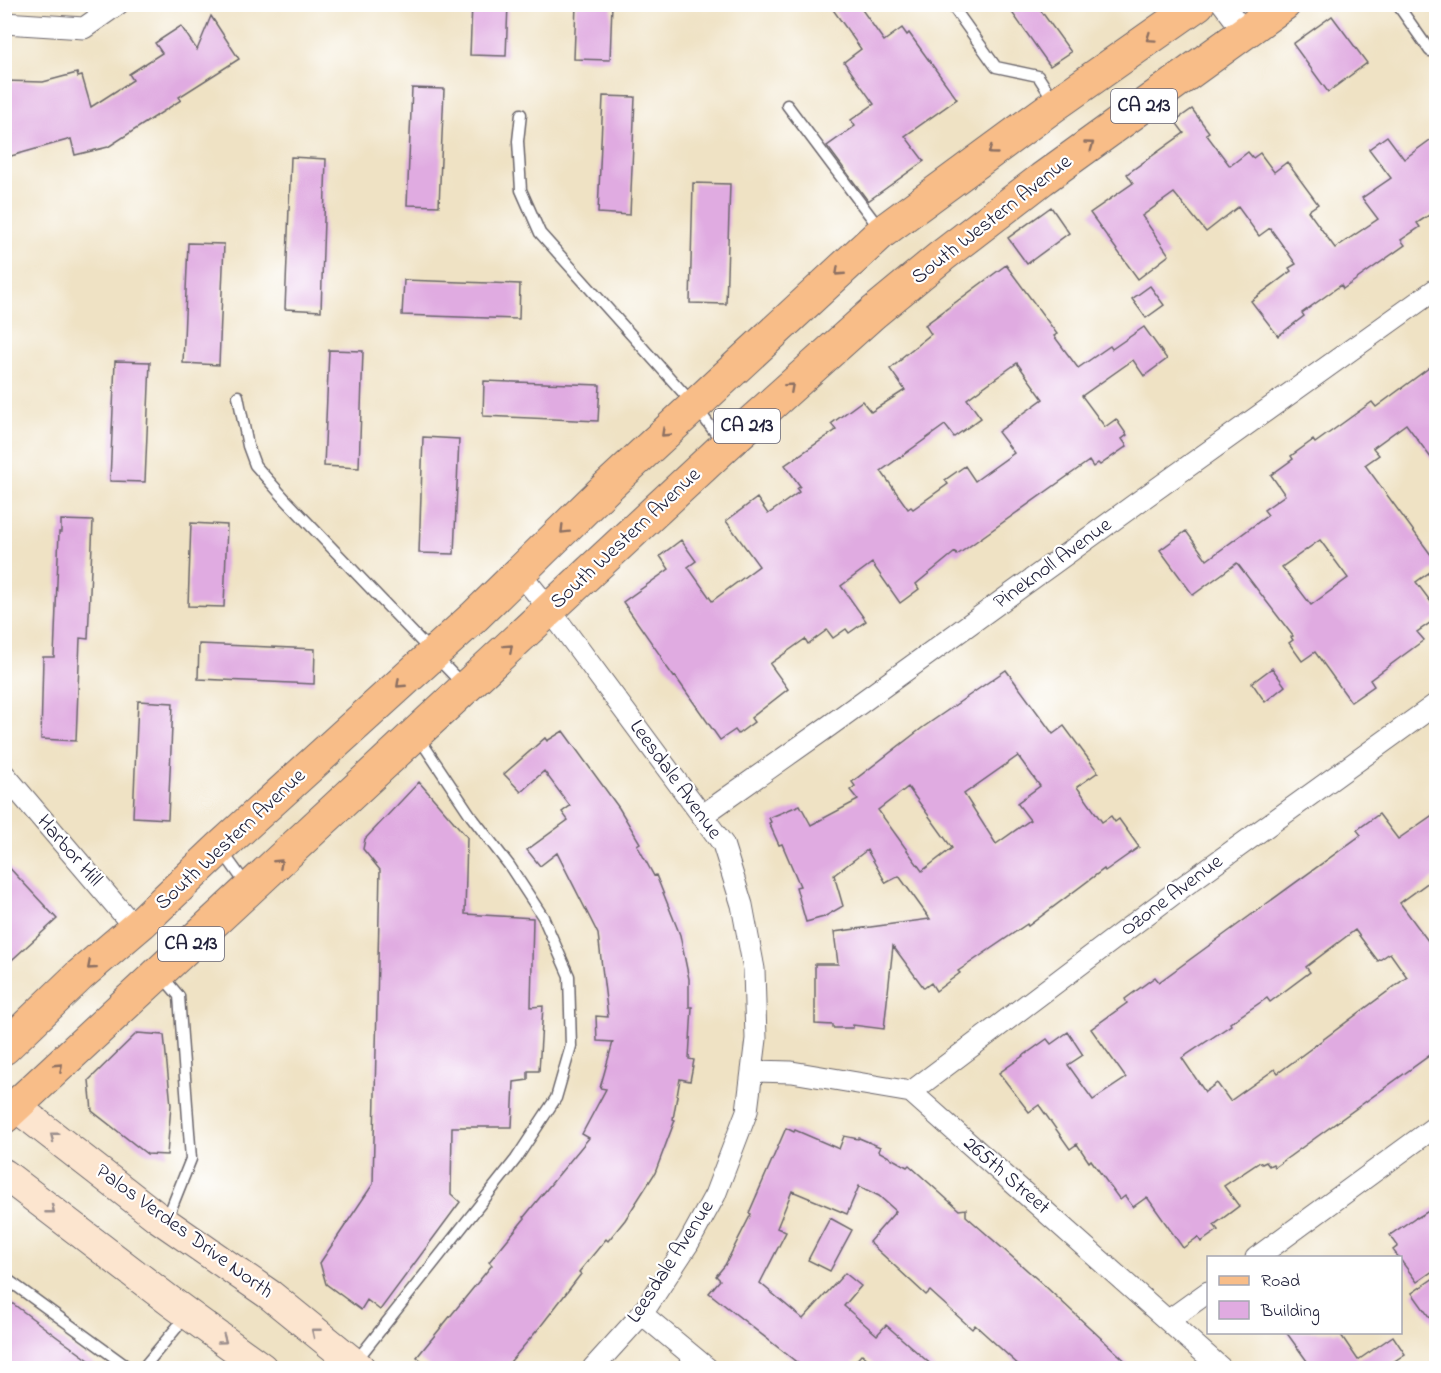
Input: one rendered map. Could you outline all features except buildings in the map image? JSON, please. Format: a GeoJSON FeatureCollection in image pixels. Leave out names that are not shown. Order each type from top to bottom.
{"type":"FeatureCollection","features":[{"type":"Feature","properties":{"kind":"main road","name":"South Western Avenue"},"geometry":{"type":"LineString","coordinates":[[4,1048],[79,976],[135,928],[433,654],[882,232],[1056,104],[1198,4]]}},
{"type":"Feature","properties":{"kind":"main road","name":"South Western Avenue"},"geometry":{"type":"LineString","coordinates":[[8,1108],[160,974],[465,687],[725,446],[873,313],[1042,179],[1284,4]]}},
{"type":"Feature","properties":{"kind":"main road","name":"Palos Verdes Drive North"},"geometry":{"type":"LineString","coordinates":[[8,1108],[166,1223],[270,1295],[357,1366]]}},
{"type":"Feature","properties":{"kind":"main road"},"geometry":{"type":"LineString","coordinates":[[4,1174],[262,1368]]}},
{"type":"Feature","properties":{"kind":"street"},"geometry":{"type":"LineString","coordinates":[[4,22],[84,28],[118,4]]}},
{"type":"Feature","properties":{"kind":"street"},"geometry":{"type":"LineString","coordinates":[[1223,4],[1245,33]]}},
{"type":"Feature","properties":{"kind":"street","name":"Pineknoll Avenue"},"geometry":{"type":"LineString","coordinates":[[703,814],[1437,289]]}},
{"type":"Feature","properties":{"kind":"street","name":"Leesdale Avenue"},"geometry":{"type":"LineString","coordinates":[[520,573],[703,814],[723,844],[742,905],[754,969],[756,1039],[747,1111],[715,1194],[688,1244],[642,1314],[593,1368]]}},
{"type":"Feature","properties":{"kind":"street","name":"Ozone Avenue"},"geometry":{"type":"LineString","coordinates":[[911,1092],[1184,886],[1437,704]]}},
{"type":"Feature","properties":{"kind":"street","name":"Harbor Hill"},"geometry":{"type":"LineString","coordinates":[[4,774],[135,928]]}},
{"type":"Feature","properties":{"kind":"street"},"geometry":{"type":"LineString","coordinates":[[752,1071],[792,1072],[911,1092]]}},
{"type":"Feature","properties":{"kind":"street","name":"265th Street"},"geometry":{"type":"LineString","coordinates":[[911,1092],[1221,1368]]}},
{"type":"Feature","properties":{"kind":"street"},"geometry":{"type":"LineString","coordinates":[[1257,1256],[1437,1126]]}},
{"type":"Feature","properties":{"kind":"street"},"geometry":{"type":"LineString","coordinates":[[1169,1320],[1207,1293]]}},
{"type":"Feature","properties":{"kind":"street"},"geometry":{"type":"LineString","coordinates":[[642,1314],[707,1368]]}},
{"type":"Feature","properties":{"kind":"lane"},"geometry":{"type":"LineString","coordinates":[[951,4],[996,67],[1038,76],[1056,104]]}},
{"type":"Feature","properties":{"kind":"lane"},"geometry":{"type":"LineString","coordinates":[[1397,4],[1430,51],[1437,50]]}},
{"type":"Feature","properties":{"kind":"lane"},"geometry":{"type":"LineString","coordinates":[[787,105],[882,232]]}},
{"type":"Feature","properties":{"kind":"lane"},"geometry":{"type":"LineString","coordinates":[[521,114],[518,141],[521,190],[540,232],[695,406],[725,446]]}},
{"type":"Feature","properties":{"kind":"lane"},"geometry":{"type":"LineString","coordinates":[[238,396],[248,446],[255,465],[465,687]]}},
{"type":"Feature","properties":{"kind":"lane"},"geometry":{"type":"LineString","coordinates":[[357,1366],[516,1159],[556,1098],[571,1046],[569,976],[543,917],[416,734]]}},
{"type":"Feature","properties":{"kind":"lane"},"geometry":{"type":"LineString","coordinates":[[220,848],[250,890]]}},
{"type":"Feature","properties":{"kind":"lane"},"geometry":{"type":"LineString","coordinates":[[160,974],[179,996],[191,1159],[166,1223]]}},
{"type":"Feature","properties":{"kind":"lane"},"geometry":{"type":"LineString","coordinates":[[4,1277],[129,1368]]}},
{"type":"Feature","properties":{"kind":"lane"},"geometry":{"type":"LineString","coordinates":[[143,1368],[188,1314]]}}]}
